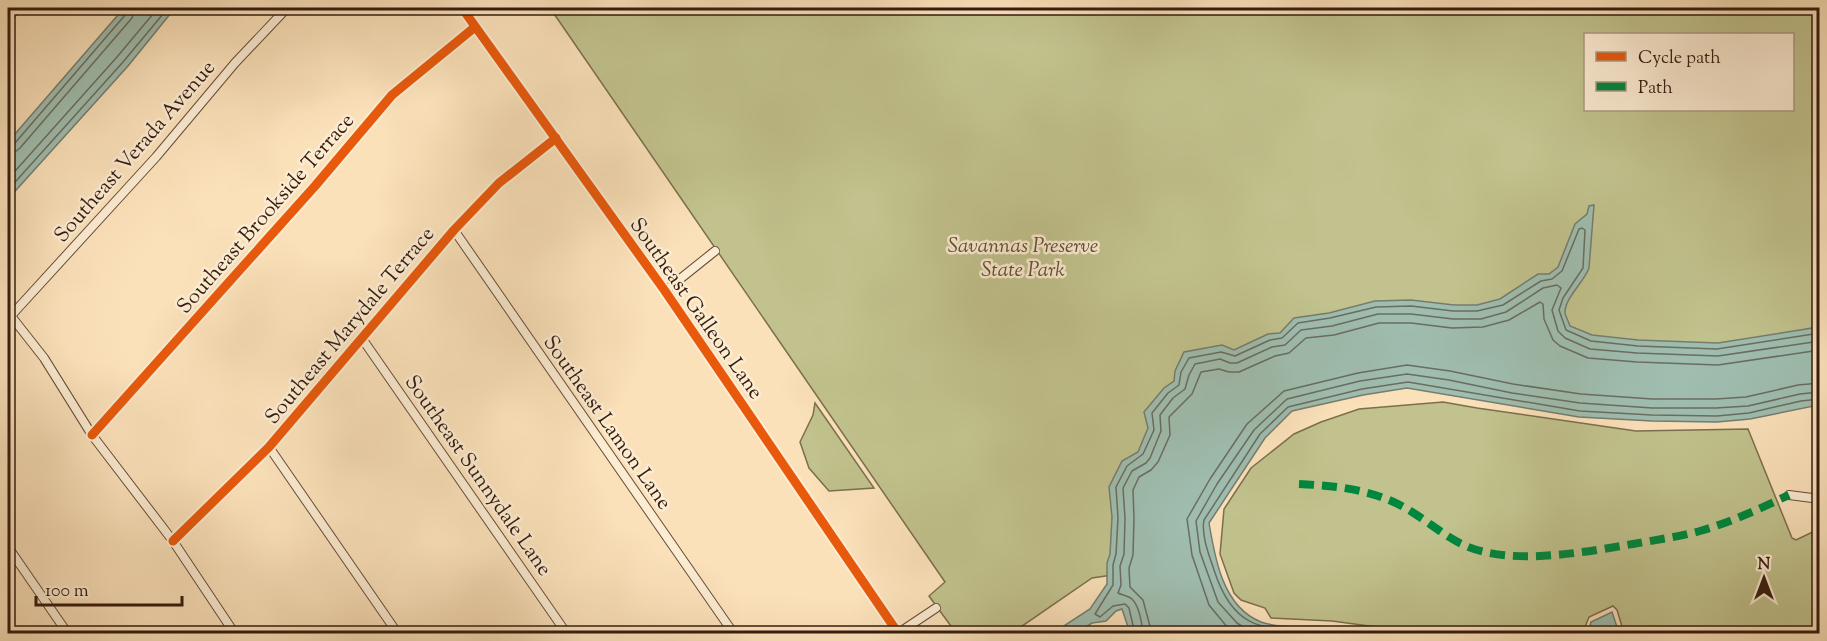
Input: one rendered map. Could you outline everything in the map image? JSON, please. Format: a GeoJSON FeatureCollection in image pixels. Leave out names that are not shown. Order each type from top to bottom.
{"type":"FeatureCollection","features":[{"type":"Feature","properties":{"kind":"street","name":"Southeast Verada Avenue"},"geometry":{"type":"LineString","coordinates":[[9,318],[156,157],[249,48],[287,8]]}},
{"type":"Feature","properties":{"kind":"street","name":"Southeast Galleon Lane"},"geometry":{"type":"LineString","coordinates":[[462,8],[665,291],[898,633]]}},
{"type":"Feature","properties":{"kind":"street"},"geometry":{"type":"LineString","coordinates":[[8,18],[14,9]]}},
{"type":"Feature","properties":{"kind":"street","name":"Southeast Brookside Terrace"},"geometry":{"type":"LineString","coordinates":[[92,435],[315,186],[392,95],[475,27]]}},
{"type":"Feature","properties":{"kind":"street","name":"Southeast Marydale Terrace"},"geometry":{"type":"LineString","coordinates":[[173,541],[269,447],[453,230],[499,183],[556,138]]}},
{"type":"Feature","properties":{"kind":"street","name":"Southeast Lamon Lane"},"geometry":{"type":"LineString","coordinates":[[453,230],[734,633]]}},
{"type":"Feature","properties":{"kind":"street"},"geometry":{"type":"LineString","coordinates":[[665,291],[715,251]]}},
{"type":"Feature","properties":{"kind":"street"},"geometry":{"type":"LineString","coordinates":[[9,318],[44,358],[92,435],[173,541],[235,633]]}},
{"type":"Feature","properties":{"kind":"street","name":"Southeast Sunnydale Lane"},"geometry":{"type":"LineString","coordinates":[[361,337],[567,633]]}},
{"type":"Feature","properties":{"kind":"street"},"geometry":{"type":"LineString","coordinates":[[269,447],[398,633]]}},
{"type":"Feature","properties":{"kind":"street"},"geometry":{"type":"LineString","coordinates":[[1789,495],[1820,499]]}},
{"type":"Feature","properties":{"kind":"street"},"geometry":{"type":"LineString","coordinates":[[8,547],[68,633]]}},
{"type":"Feature","properties":{"kind":"street"},"geometry":{"type":"LineString","coordinates":[[898,633],[936,608]]}},
{"type":"Feature","properties":{"kind":"green space","name":"Savannas Preserve State Park"},"geometry":{"type":"Polygon","coordinates":[[[550,8],[1819,8],[1819,352],[1247,371],[1140,571],[1092,578],[1012,633],[956,633],[929,596],[945,582],[550,8]]]}},
{"type":"Feature","properties":{"kind":"green space"},"geometry":{"type":"Polygon","coordinates":[[[1443,402],[1636,431],[1748,429],[1792,538],[1796,540],[1819,529],[1819,633],[1624,633],[1617,610],[1613,606],[1589,617],[1583,632],[1496,634],[1399,630],[1332,621],[1271,618],[1265,608],[1241,600],[1234,593],[1220,554],[1224,509],[1251,468],[1294,434],[1321,422],[1359,409],[1443,402]]]}},
{"type":"Feature","properties":{"kind":"green space"},"geometry":{"type":"Polygon","coordinates":[[[815,403],[874,488],[829,491],[809,468],[800,442],[813,415],[815,403]]]}},
{"type":"Feature","properties":{"kind":"water"},"geometry":{"type":"Polygon","coordinates":[[[124,8],[175,8],[128,66],[8,199],[8,142],[124,8]]]}},
{"type":"Feature","properties":{"kind":"water"},"geometry":{"type":"Polygon","coordinates":[[[1594,205],[1589,268],[1566,307],[1565,314],[1570,326],[1592,335],[1638,340],[1718,343],[1819,327],[1819,405],[1750,419],[1717,422],[1652,421],[1579,417],[1407,388],[1292,411],[1265,438],[1209,523],[1214,552],[1223,580],[1229,594],[1238,605],[1248,615],[1261,622],[1382,633],[1130,633],[1122,609],[1116,611],[1106,621],[1092,623],[1076,633],[1053,633],[1090,609],[1107,584],[1112,517],[1109,487],[1122,461],[1138,452],[1148,428],[1144,412],[1164,388],[1174,381],[1175,371],[1184,352],[1222,345],[1234,350],[1268,334],[1280,333],[1294,318],[1329,313],[1375,301],[1411,300],[1477,305],[1500,299],[1538,274],[1549,274],[1558,267],[1575,224],[1587,214],[1589,206],[1594,205]]]}},
{"type":"Feature","properties":{"kind":"water"},"geometry":{"type":"Polygon","coordinates":[[[1612,612],[1619,633],[1588,633],[1591,622],[1612,612]]]}},
{"type":"Feature","properties":{"kind":"marked path"},"geometry":{"type":"LineString","coordinates":[[1299,484],[1329,486],[1372,494],[1419,516],[1466,546],[1484,552],[1526,556],[1549,556],[1593,550],[1692,533],[1734,519],[1789,495]]}},
{"type":"Feature","properties":{"kind":"cycle path"},"geometry":{"type":"LineString","coordinates":[[462,8],[665,291],[898,633]]}},
{"type":"Feature","properties":{"kind":"cycle path"},"geometry":{"type":"LineString","coordinates":[[92,435],[315,186],[392,95],[475,27]]}},
{"type":"Feature","properties":{"kind":"cycle path"},"geometry":{"type":"LineString","coordinates":[[173,541],[269,447],[454,230],[499,183],[556,138]]}}]}
